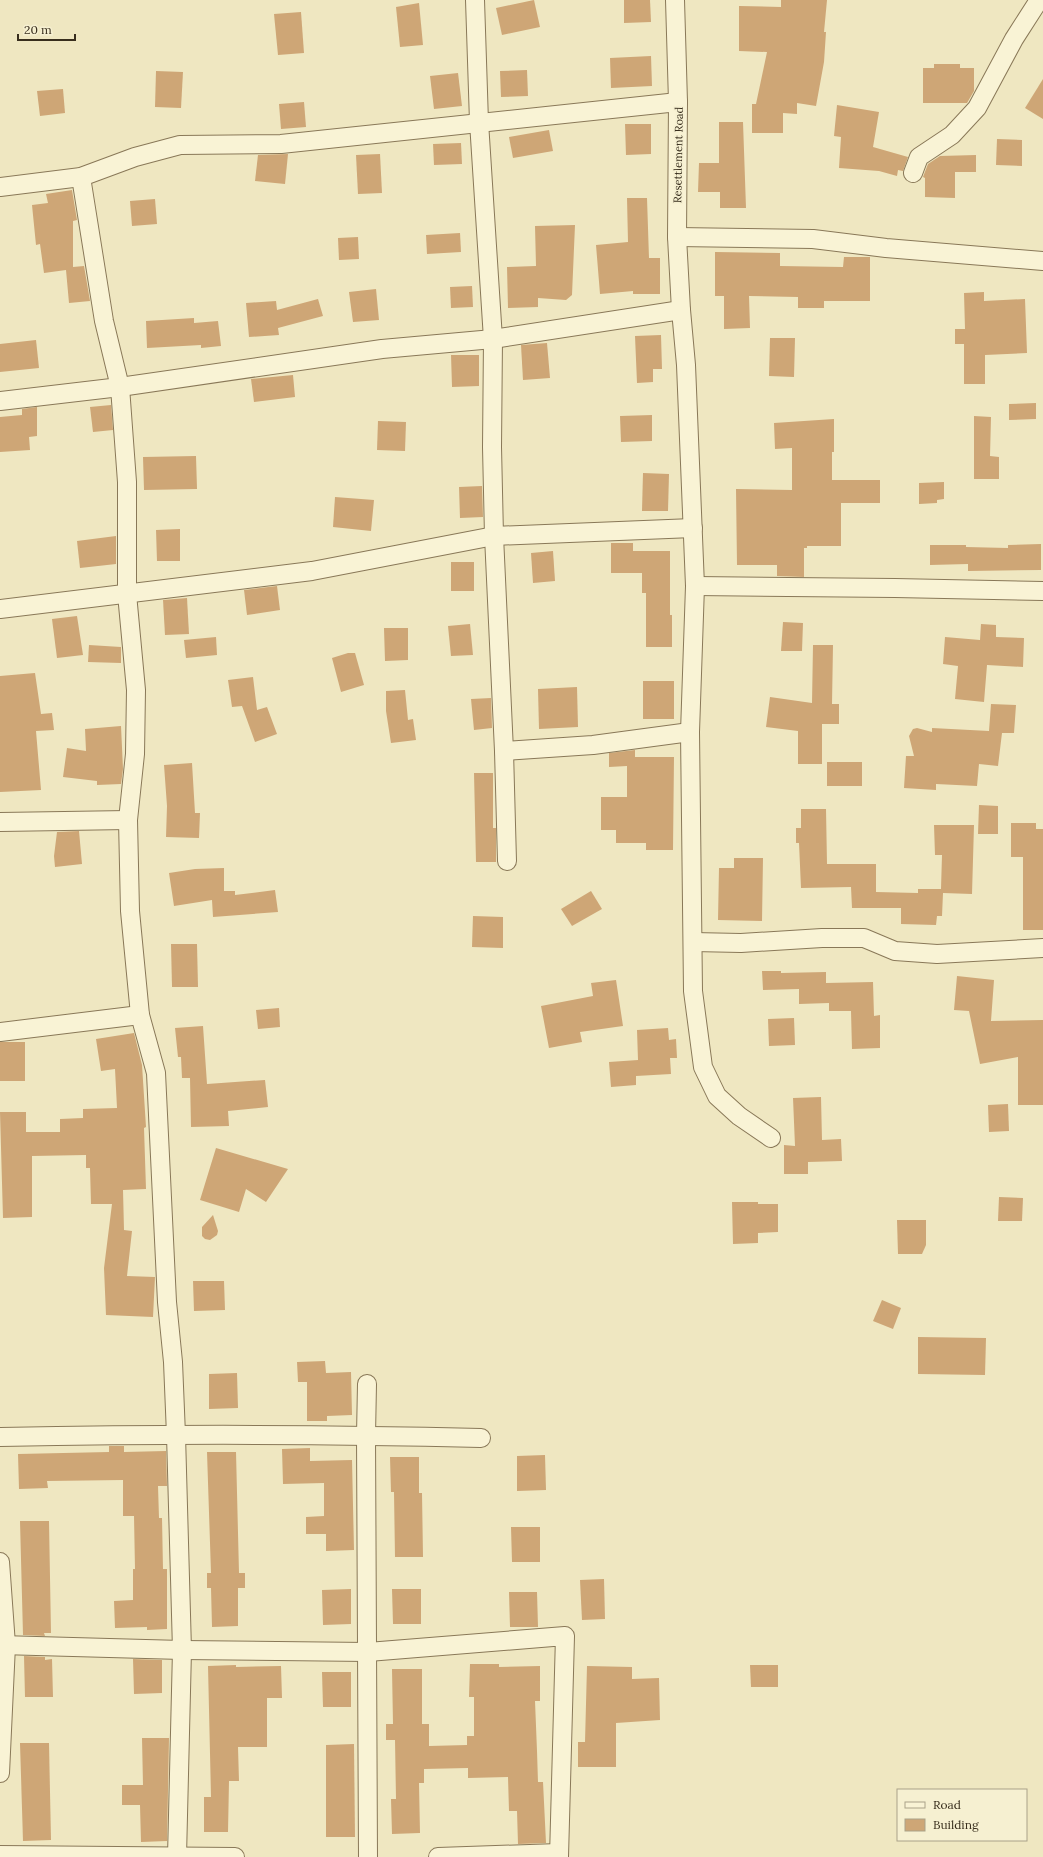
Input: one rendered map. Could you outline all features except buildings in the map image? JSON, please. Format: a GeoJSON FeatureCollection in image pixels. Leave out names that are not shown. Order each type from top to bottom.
{"type":"FeatureCollection","features":[{"type":"Feature","properties":{"kind":"street"},"geometry":{"type":"LineString","coordinates":[[475,0],[479,122],[493,339],[492,447],[494,536],[504,751],[507,861]]}},
{"type":"Feature","properties":{"kind":"street","name":"Resettlement Road"},"geometry":{"type":"LineString","coordinates":[[675,0],[678,102],[677,237],[686,365],[695,586],[690,732],[693,991],[703,1067],[717,1096],[738,1116],[771,1138]]}},
{"type":"Feature","properties":{"kind":"street"},"geometry":{"type":"LineString","coordinates":[[913,173],[920,157],[952,135],[977,108],[1014,39],[1039,0]]}},
{"type":"Feature","properties":{"kind":"street"},"geometry":{"type":"LineString","coordinates":[[0,188],[81,177],[135,157],[180,145],[281,144],[678,102]]}},
{"type":"Feature","properties":{"kind":"street"},"geometry":{"type":"LineString","coordinates":[[81,177],[104,321],[120,387],[127,482],[127,594],[136,690],[135,754],[128,820],[130,911],[140,1015],[156,1073],[167,1302],[173,1362],[176,1435],[182,1650],[177,1856]]}},
{"type":"Feature","properties":{"kind":"street"},"geometry":{"type":"LineString","coordinates":[[677,237],[813,239],[886,248],[1043,261]]}},
{"type":"Feature","properties":{"kind":"street"},"geometry":{"type":"LineString","coordinates":[[0,401],[120,387],[382,349],[493,339],[681,310]]}},
{"type":"Feature","properties":{"kind":"street"},"geometry":{"type":"LineString","coordinates":[[0,609],[312,571],[494,536],[693,528]]}},
{"type":"Feature","properties":{"kind":"street"},"geometry":{"type":"LineString","coordinates":[[695,586],[1043,591]]}},
{"type":"Feature","properties":{"kind":"street"},"geometry":{"type":"LineString","coordinates":[[504,751],[593,745],[690,732]]}},
{"type":"Feature","properties":{"kind":"street"},"geometry":{"type":"LineString","coordinates":[[0,822],[128,820]]}},
{"type":"Feature","properties":{"kind":"street"},"geometry":{"type":"LineString","coordinates":[[693,942],[741,943],[822,938],[864,938],[894,951],[937,954],[1043,948]]}},
{"type":"Feature","properties":{"kind":"street"},"geometry":{"type":"LineString","coordinates":[[0,1032],[140,1015]]}},
{"type":"Feature","properties":{"kind":"street"},"geometry":{"type":"LineString","coordinates":[[367,1384],[368,1857]]}},
{"type":"Feature","properties":{"kind":"street"},"geometry":{"type":"LineString","coordinates":[[0,1437],[366,1435],[481,1438]]}},
{"type":"Feature","properties":{"kind":"street"},"geometry":{"type":"LineString","coordinates":[[0,1562],[3,1645],[0,1773]]}},
{"type":"Feature","properties":{"kind":"street"},"geometry":{"type":"LineString","coordinates":[[3,1645],[182,1650],[368,1652],[565,1636],[559,1855],[438,1857]]}},
{"type":"Feature","properties":{"kind":"street"},"geometry":{"type":"LineString","coordinates":[[0,1855],[235,1857]]}}]}
